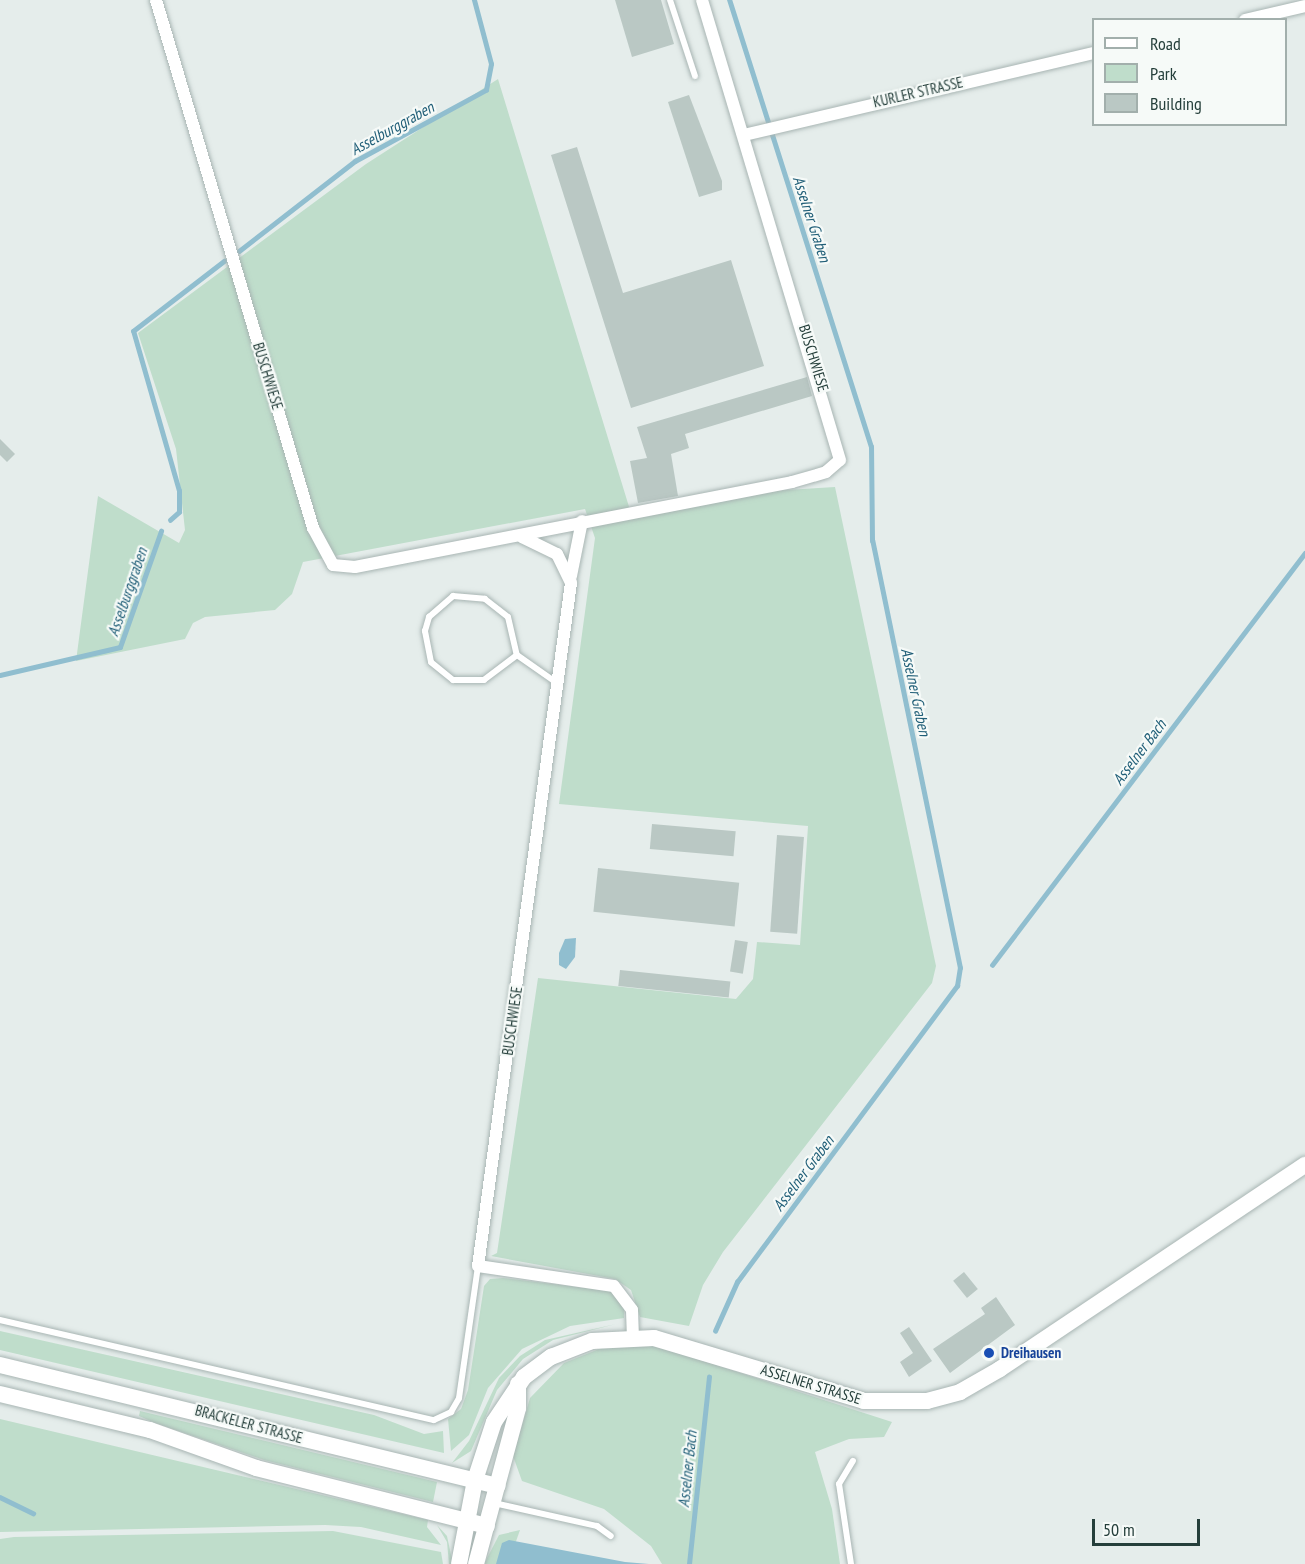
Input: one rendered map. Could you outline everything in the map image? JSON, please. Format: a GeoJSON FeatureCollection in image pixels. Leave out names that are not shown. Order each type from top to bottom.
{"type":"FeatureCollection","features":[{"type":"Feature","properties":{"kind":"main road","name":"ASSELNER STRASSE"},"geometry":{"type":"LineString","coordinates":[[459,1564],[475,1480],[494,1422],[518,1384],[534,1368],[573,1348],[633,1336],[678,1342],[864,1401],[927,1401],[960,1392],[1000,1369],[1305,1165]]}},
{"type":"Feature","properties":{"kind":"main road","name":"BRACKELER STRASSE"},"geometry":{"type":"LineString","coordinates":[[0,1365],[498,1486]]}},
{"type":"Feature","properties":{"kind":"main road"},"geometry":{"type":"LineString","coordinates":[[476,1564],[518,1408],[518,1384]]}},
{"type":"Feature","properties":{"kind":"main road"},"geometry":{"type":"LineString","coordinates":[[0,1394],[150,1430],[256,1468],[487,1526]]}},
{"type":"Feature","properties":{"kind":"street","name":"BUSCHWIESE"},"geometry":{"type":"LineString","coordinates":[[156,0],[323,552],[333,565],[355,567],[522,537],[582,521],[792,482],[826,472],[840,460],[748,134],[702,0]]}},
{"type":"Feature","properties":{"kind":"street"},"geometry":{"type":"LineString","coordinates":[[1254,18],[1305,6]]}},
{"type":"Feature","properties":{"kind":"street","name":"KURLER STRASSE"},"geometry":{"type":"LineString","coordinates":[[748,134],[790,120],[1092,53]]}},
{"type":"Feature","properties":{"kind":"street","name":"BUSCHWIESE"},"geometry":{"type":"LineString","coordinates":[[478,1266],[571,583],[582,521]]}},
{"type":"Feature","properties":{"kind":"street"},"geometry":{"type":"LineString","coordinates":[[522,537],[557,554],[571,583]]}},
{"type":"Feature","properties":{"kind":"street"},"geometry":{"type":"LineString","coordinates":[[478,1266],[614,1286],[633,1310],[633,1336]]}},
{"type":"Feature","properties":{"kind":"lane"},"geometry":{"type":"LineString","coordinates":[[670,0],[695,76]]}},
{"type":"Feature","properties":{"kind":"lane"},"geometry":{"type":"LineString","coordinates":[[517,655],[484,680],[453,680],[431,662],[425,631],[429,617],[453,596],[485,599],[508,617],[517,655],[558,683]]}},
{"type":"Feature","properties":{"kind":"lane"},"geometry":{"type":"LineString","coordinates":[[0,1320],[434,1420],[451,1412],[459,1398],[478,1266]]}},
{"type":"Feature","properties":{"kind":"lane"},"geometry":{"type":"LineString","coordinates":[[852,1564],[839,1484],[853,1461]]}},
{"type":"Feature","properties":{"kind":"lane"},"geometry":{"type":"LineString","coordinates":[[494,1503],[597,1526],[611,1536]]}},
{"type":"Feature","properties":{"kind":"green space"},"geometry":{"type":"Polygon","coordinates":[[[498,79],[630,510],[738,493],[835,487],[936,966],[932,983],[723,1252],[703,1285],[689,1326],[640,1317],[631,1290],[615,1279],[491,1256],[497,1253],[538,978],[736,999],[753,979],[757,942],[800,945],[808,826],[559,804],[595,538],[585,509],[303,562],[292,594],[275,610],[205,617],[193,623],[185,639],[76,661],[98,496],[179,543],[185,530],[176,449],[138,333],[366,164],[498,79]]]}},
{"type":"Feature","properties":{"kind":"green space"},"geometry":{"type":"Polygon","coordinates":[[[503,1278],[610,1291],[624,1305],[624,1318],[570,1326],[522,1349],[488,1388],[469,1435],[451,1451],[448,1419],[461,1409],[468,1390],[484,1286],[490,1279],[503,1278]]]}},
{"type":"Feature","properties":{"kind":"green space"},"geometry":{"type":"Polygon","coordinates":[[[616,1324],[553,1340],[523,1359],[497,1390],[471,1451],[452,1463],[469,1441],[499,1378],[520,1356],[545,1340],[616,1324]]]}},
{"type":"Feature","properties":{"kind":"green space"},"geometry":{"type":"Polygon","coordinates":[[[0,1331],[374,1415],[424,1434],[443,1431],[444,1453],[0,1350],[0,1331]]]}},
{"type":"Feature","properties":{"kind":"green space"},"geometry":{"type":"Polygon","coordinates":[[[609,1345],[654,1345],[892,1422],[884,1437],[849,1439],[815,1452],[832,1509],[840,1564],[662,1564],[651,1546],[604,1509],[522,1481],[513,1456],[530,1398],[564,1363],[609,1345]]]}},
{"type":"Feature","properties":{"kind":"green space"},"geometry":{"type":"Polygon","coordinates":[[[140,1411],[437,1482],[433,1502],[264,1460],[155,1423],[139,1416],[140,1411]]]}},
{"type":"Feature","properties":{"kind":"green space"},"geometry":{"type":"Polygon","coordinates":[[[0,1419],[428,1520],[427,1527],[441,1545],[361,1527],[325,1525],[0,1532],[0,1419]]]}},
{"type":"Feature","properties":{"kind":"green space"},"geometry":{"type":"Polygon","coordinates":[[[437,1525],[447,1536],[453,1564],[449,1564],[447,1542],[437,1525]]]}},
{"type":"Feature","properties":{"kind":"green space"},"geometry":{"type":"Polygon","coordinates":[[[520,1530],[508,1564],[484,1564],[499,1535],[520,1530]]]}},
{"type":"Feature","properties":{"kind":"green space"},"geometry":{"type":"Polygon","coordinates":[[[333,1531],[441,1552],[443,1564],[0,1564],[0,1539],[14,1537],[333,1531]]]}},
{"type":"Feature","properties":{"kind":"water"},"geometry":{"type":"Polygon","coordinates":[[[576,938],[575,957],[566,969],[559,965],[559,953],[565,939],[576,938]]]}},
{"type":"Feature","properties":{"kind":"water"},"geometry":{"type":"Polygon","coordinates":[[[509,1540],[625,1562],[649,1564],[496,1564],[502,1543],[509,1540]]]}},
{"type":"Feature","properties":{"kind":"building"},"geometry":{"type":"Polygon","coordinates":[[[615,0],[661,0],[674,44],[632,57],[615,0]]]}},
{"type":"Feature","properties":{"kind":"building"},"geometry":{"type":"Polygon","coordinates":[[[689,95],[722,181],[722,190],[699,197],[668,102],[689,95]]]}},
{"type":"Feature","properties":{"kind":"building"},"geometry":{"type":"Polygon","coordinates":[[[577,147],[623,293],[731,260],[764,366],[631,408],[551,155],[577,147]]]}},
{"type":"Feature","properties":{"kind":"building"},"geometry":{"type":"Polygon","coordinates":[[[807,377],[812,396],[685,434],[689,448],[671,454],[678,496],[638,503],[630,461],[647,458],[637,427],[807,377]]]}},
{"type":"Feature","properties":{"kind":"building"},"geometry":{"type":"Polygon","coordinates":[[[0,439],[15,454],[7,462],[0,455],[0,439]]]}},
{"type":"Feature","properties":{"kind":"building"},"geometry":{"type":"Polygon","coordinates":[[[652,824],[736,831],[734,856],[650,849],[652,824]]]}},
{"type":"Feature","properties":{"kind":"building"},"geometry":{"type":"Polygon","coordinates":[[[777,835],[804,837],[797,934],[770,932],[777,835]]]}},
{"type":"Feature","properties":{"kind":"building"},"geometry":{"type":"Polygon","coordinates":[[[598,868],[739,883],[735,927],[593,912],[598,868]]]}},
{"type":"Feature","properties":{"kind":"building"},"geometry":{"type":"Polygon","coordinates":[[[735,940],[748,942],[743,974],[730,972],[735,940]]]}},
{"type":"Feature","properties":{"kind":"building"},"geometry":{"type":"Polygon","coordinates":[[[620,970],[730,982],[729,998],[618,986],[620,970]]]}},
{"type":"Feature","properties":{"kind":"building"},"geometry":{"type":"Polygon","coordinates":[[[964,1272],[978,1289],[967,1298],[953,1281],[964,1272]]]}},
{"type":"Feature","properties":{"kind":"building"},"geometry":{"type":"Polygon","coordinates":[[[996,1297],[1015,1325],[950,1373],[933,1349],[985,1314],[981,1308],[996,1297]]]}},
{"type":"Feature","properties":{"kind":"building"},"geometry":{"type":"Polygon","coordinates":[[[909,1327],[932,1361],[909,1377],[900,1362],[913,1353],[900,1333],[909,1327]]]}},
{"type":"Feature","properties":{"kind":"waterway","name":"Asselburggraben"},"geometry":{"type":"LineString","coordinates":[[239,251],[355,161],[486,90],[491,64],[474,0]]}},
{"type":"Feature","properties":{"kind":"waterway","name":"Asselner Graben"},"geometry":{"type":"LineString","coordinates":[[715,1331],[737,1282],[957,986],[960,968],[872,541],[871,447],[729,0]]}},
{"type":"Feature","properties":{"kind":"waterway","name":"Asselburggraben"},"geometry":{"type":"LineString","coordinates":[[170,520],[179,512],[179,491],[133,331],[224,261]]}},
{"type":"Feature","properties":{"kind":"waterway","name":"Asselburggraben"},"geometry":{"type":"LineString","coordinates":[[0,675],[120,647],[161,531]]}},
{"type":"Feature","properties":{"kind":"waterway","name":"Asselner Bach"},"geometry":{"type":"LineString","coordinates":[[992,965],[1305,553]]}},
{"type":"Feature","properties":{"kind":"waterway","name":"Asselner Bach"},"geometry":{"type":"LineString","coordinates":[[689,1564],[709,1377]]}},
{"type":"Feature","properties":{"kind":"waterway"},"geometry":{"type":"LineString","coordinates":[[0,1497],[33,1513]]}},
{"type":"Feature","properties":{"kind":"place","name":"Dreihausen"},"geometry":{"type":"Point","coordinates":[989,1353]}}]}
